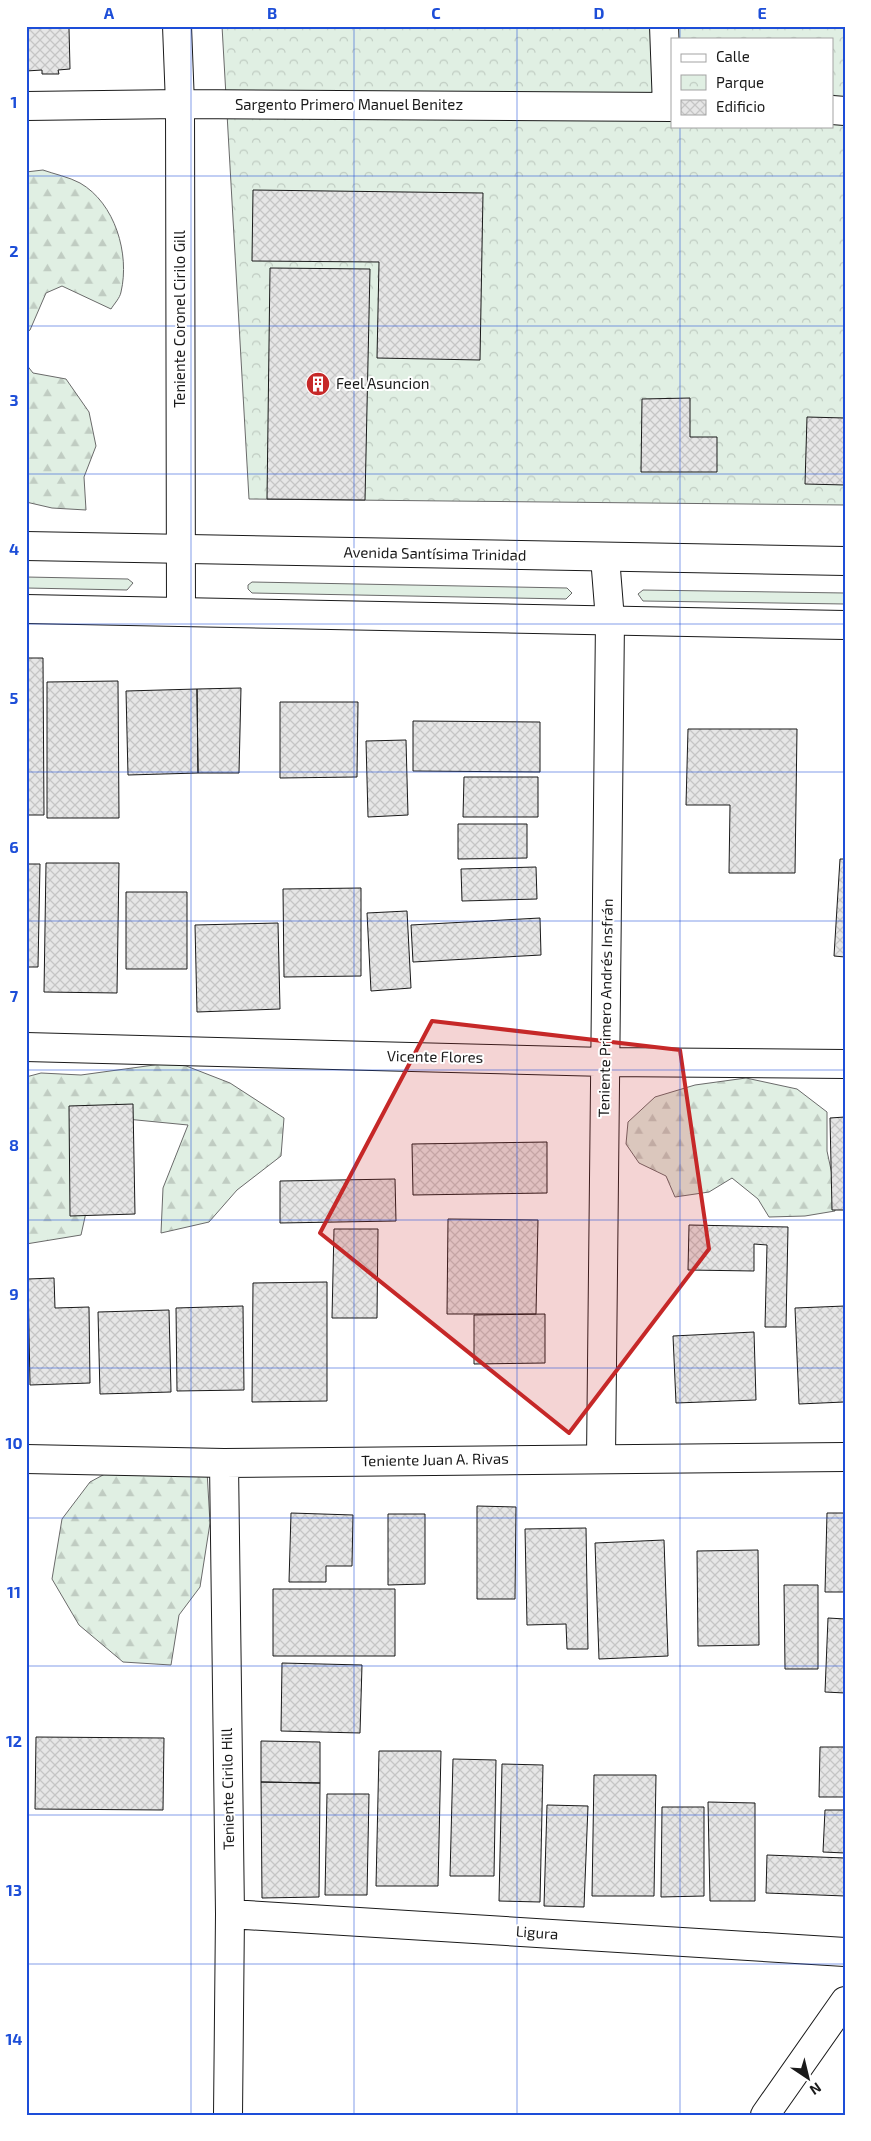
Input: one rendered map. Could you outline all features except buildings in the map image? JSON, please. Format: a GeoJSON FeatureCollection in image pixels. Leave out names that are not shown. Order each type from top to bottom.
{"type":"FeatureCollection","features":[{"type":"Feature","properties":{"kind":"street","name":"Teniente Coronel Cirilo Gill"},"geometry":{"type":"LineString","coordinates":[[177,26],[180,104],[179,549],[181,612]]}},
{"type":"Feature","properties":{"kind":"street"},"geometry":{"type":"LineString","coordinates":[[664,26],[670,107]]}},
{"type":"Feature","properties":{"kind":"street","name":"Sargento Primero Manuel Benitez"},"geometry":{"type":"LineString","coordinates":[[26,106],[180,104],[670,107]]}},
{"type":"Feature","properties":{"kind":"street","name":"Avenida Santísima Trinidad"},"geometry":{"type":"LineString","coordinates":[[26,546],[845,561]]}},
{"type":"Feature","properties":{"kind":"street","name":"Teniente Primero Andrés Insfrán"},"geometry":{"type":"LineString","coordinates":[[601,1458],[610,620],[605,557]]}},
{"type":"Feature","properties":{"kind":"street"},"geometry":{"type":"LineString","coordinates":[[26,609],[845,625]]}},
{"type":"Feature","properties":{"kind":"street","name":"Vicente Flores"},"geometry":{"type":"LineString","coordinates":[[26,1047],[605,1062],[845,1064]]}},
{"type":"Feature","properties":{"kind":"street","name":"Teniente Juan A. Rivas"},"geometry":{"type":"LineString","coordinates":[[26,1459],[224,1463],[845,1457]]}},
{"type":"Feature","properties":{"kind":"street","name":"Teniente Cirilo Hill"},"geometry":{"type":"LineString","coordinates":[[224,1463],[230,1914],[228,2115]]}},
{"type":"Feature","properties":{"kind":"street","name":"Ligura"},"geometry":{"type":"LineString","coordinates":[[230,1914],[845,1952]]}},
{"type":"Feature","properties":{"kind":"street"},"geometry":{"type":"LineString","coordinates":[[765,2115],[845,2001]]}},
{"type":"Feature","properties":{"kind":"highlighted area"},"geometry":{"type":"Polygon","coordinates":[[[432,1021],[680,1050],[709,1249],[569,1433],[320,1233],[432,1021]]]}},
{"type":"Feature","properties":{"kind":"green space"},"geometry":{"type":"Polygon","coordinates":[[[222,26],[845,26],[845,505],[249,499],[222,26]]]}},
{"type":"Feature","properties":{"kind":"green space"},"geometry":{"type":"Polygon","coordinates":[[[43,170],[80,183],[102,203],[111,216],[117,231],[121,246],[123,277],[120,294],[111,309],[62,286],[46,293],[30,330],[26,333],[26,172],[43,170]]]}},
{"type":"Feature","properties":{"kind":"green space"},"geometry":{"type":"Polygon","coordinates":[[[26,364],[33,373],[66,379],[89,412],[96,446],[84,477],[86,510],[52,508],[26,502],[26,364]]]}},
{"type":"Feature","properties":{"kind":"green space"},"geometry":{"type":"Polygon","coordinates":[[[26,577],[128,579],[133,583],[127,590],[26,588],[26,577]]]}},
{"type":"Feature","properties":{"kind":"green space"},"geometry":{"type":"Polygon","coordinates":[[[252,582],[567,588],[572,593],[566,599],[252,593],[248,589],[248,585],[252,582]]]}},
{"type":"Feature","properties":{"kind":"green space"},"geometry":{"type":"Polygon","coordinates":[[[643,590],[845,593],[845,604],[643,601],[638,594],[643,590]]]}},
{"type":"Feature","properties":{"kind":"green space"},"geometry":{"type":"Polygon","coordinates":[[[176,1062],[230,1083],[284,1118],[281,1156],[237,1190],[209,1222],[161,1233],[163,1188],[188,1125],[75,1114],[91,1190],[81,1235],[26,1244],[26,1077],[41,1073],[81,1075],[176,1062]]]}},
{"type":"Feature","properties":{"kind":"green space"},"geometry":{"type":"Polygon","coordinates":[[[746,1078],[797,1089],[827,1112],[827,1151],[833,1179],[835,1211],[805,1216],[769,1217],[758,1199],[732,1178],[709,1192],[675,1197],[666,1176],[639,1163],[626,1144],[628,1122],[655,1097],[695,1085],[746,1078]]]}},
{"type":"Feature","properties":{"kind":"green space"},"geometry":{"type":"Polygon","coordinates":[[[151,1449],[207,1471],[210,1523],[200,1587],[179,1615],[171,1665],[123,1662],[79,1625],[52,1579],[62,1519],[90,1482],[151,1449]]]}},
{"type":"Feature","properties":{"kind":"place","name":"Feel Asuncion"},"geometry":{"type":"Point","coordinates":[318,384]}}]}
